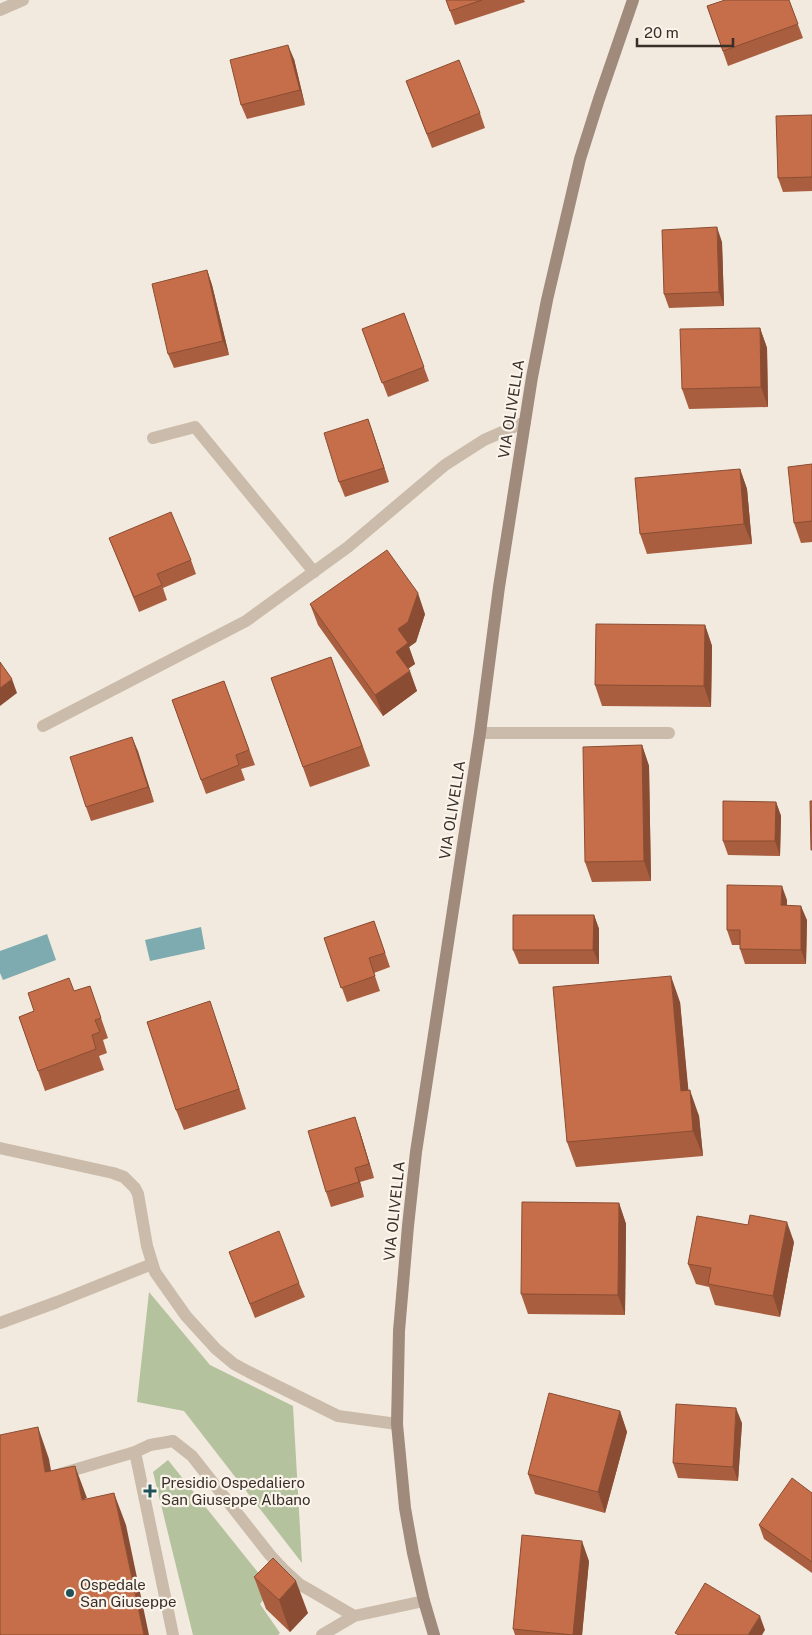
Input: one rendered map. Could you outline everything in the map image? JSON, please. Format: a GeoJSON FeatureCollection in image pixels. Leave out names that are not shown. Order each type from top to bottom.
{"type":"FeatureCollection","features":[{"type":"Feature","properties":{"kind":"main road","name":"VIA OLIVELLA"},"geometry":{"type":"LineString","coordinates":[[434,1635],[424,1601],[405,1508],[397,1424],[399,1324],[415,1162],[480,733],[499,587],[525,422],[547,300],[576,178],[598,99],[633,0]]}},
{"type":"Feature","properties":{"kind":"street"},"geometry":{"type":"LineString","coordinates":[[0,10],[23,0]]}},
{"type":"Feature","properties":{"kind":"street"},"geometry":{"type":"LineString","coordinates":[[43,726],[246,621],[348,547],[445,465],[484,440],[525,422]]}},
{"type":"Feature","properties":{"kind":"street"},"geometry":{"type":"LineString","coordinates":[[153,438],[195,427],[314,572]]}},
{"type":"Feature","properties":{"kind":"street"},"geometry":{"type":"LineString","coordinates":[[480,733],[669,733]]}},
{"type":"Feature","properties":{"kind":"street"},"geometry":{"type":"LineString","coordinates":[[0,1148],[102,1170],[124,1177],[138,1194],[152,1264],[164,1285],[202,1336],[216,1349],[234,1364],[338,1416],[397,1424]]}},
{"type":"Feature","properties":{"kind":"street"},"geometry":{"type":"LineString","coordinates":[[0,1323],[152,1264]]}},
{"type":"Feature","properties":{"kind":"street"},"geometry":{"type":"LineString","coordinates":[[55,1475],[135,1452],[150,1445],[173,1441],[192,1456],[270,1555],[299,1584],[354,1616]]}},
{"type":"Feature","properties":{"kind":"street"},"geometry":{"type":"LineString","coordinates":[[135,1452],[173,1635]]}},
{"type":"Feature","properties":{"kind":"street"},"geometry":{"type":"LineString","coordinates":[[322,1635],[354,1616],[424,1601]]}},
{"type":"Feature","properties":{"kind":"green space"},"geometry":{"type":"Polygon","coordinates":[[[149,1292],[210,1365],[293,1406],[302,1563],[184,1411],[137,1402],[149,1292]]]}},
{"type":"Feature","properties":{"kind":"green space"},"geometry":{"type":"Polygon","coordinates":[[[168,1460],[272,1590],[260,1604],[280,1633],[278,1635],[193,1635],[153,1472],[168,1460]]]}},
{"type":"Feature","properties":{"kind":"water"},"geometry":{"type":"Polygon","coordinates":[[[201,927],[205,949],[150,961],[145,940],[201,927]]]}},
{"type":"Feature","properties":{"kind":"water"},"geometry":{"type":"Polygon","coordinates":[[[47,934],[56,960],[3,980],[0,973],[0,951],[47,934]]]}},
{"type":"Feature","properties":{"kind":"building"},"geometry":{"type":"Polygon","coordinates":[[[446,0],[482,0],[450,11],[446,0]]]}},
{"type":"Feature","properties":{"kind":"building"},"geometry":{"type":"Polygon","coordinates":[[[725,0],[789,0],[798,24],[723,51],[707,6],[725,0]]]}},
{"type":"Feature","properties":{"kind":"building"},"geometry":{"type":"Polygon","coordinates":[[[288,45],[300,90],[241,105],[230,60],[288,45]]]}},
{"type":"Feature","properties":{"kind":"building"},"geometry":{"type":"Polygon","coordinates":[[[459,60],[480,113],[427,134],[406,81],[459,60]]]}},
{"type":"Feature","properties":{"kind":"building"},"geometry":{"type":"Polygon","coordinates":[[[812,115],[812,177],[778,178],[776,116],[812,115]]]}},
{"type":"Feature","properties":{"kind":"building"},"geometry":{"type":"Polygon","coordinates":[[[717,227],[719,292],[664,294],[662,230],[717,227]]]}},
{"type":"Feature","properties":{"kind":"building"},"geometry":{"type":"Polygon","coordinates":[[[207,270],[223,341],[168,354],[152,284],[207,270]]]}},
{"type":"Feature","properties":{"kind":"building"},"geometry":{"type":"Polygon","coordinates":[[[404,313],[424,367],[382,383],[362,329],[404,313]]]}},
{"type":"Feature","properties":{"kind":"building"},"geometry":{"type":"Polygon","coordinates":[[[760,328],[761,387],[682,389],[680,329],[760,328]]]}},
{"type":"Feature","properties":{"kind":"building"},"geometry":{"type":"Polygon","coordinates":[[[368,419],[384,468],[339,482],[324,433],[368,419]]]}},
{"type":"Feature","properties":{"kind":"building"},"geometry":{"type":"Polygon","coordinates":[[[812,464],[812,521],[794,523],[788,467],[812,464]]]}},
{"type":"Feature","properties":{"kind":"building"},"geometry":{"type":"Polygon","coordinates":[[[740,469],[744,524],[640,534],[635,478],[740,469]]]}},
{"type":"Feature","properties":{"kind":"building"},"geometry":{"type":"Polygon","coordinates":[[[171,512],[191,560],[157,574],[162,585],[134,597],[109,538],[171,512]]]}},
{"type":"Feature","properties":{"kind":"building"},"geometry":{"type":"Polygon","coordinates":[[[387,550],[418,593],[408,622],[398,629],[408,643],[396,652],[410,671],[375,695],[310,604],[387,550]]]}},
{"type":"Feature","properties":{"kind":"building"},"geometry":{"type":"Polygon","coordinates":[[[596,624],[705,625],[704,686],[595,685],[596,624]]]}},
{"type":"Feature","properties":{"kind":"building"},"geometry":{"type":"Polygon","coordinates":[[[331,657],[362,746],[303,767],[271,678],[331,657]]]}},
{"type":"Feature","properties":{"kind":"building"},"geometry":{"type":"Polygon","coordinates":[[[0,662],[12,679],[0,688],[0,662]]]}},
{"type":"Feature","properties":{"kind":"building"},"geometry":{"type":"Polygon","coordinates":[[[224,681],[249,750],[236,755],[239,765],[201,780],[172,700],[224,681]]]}},
{"type":"Feature","properties":{"kind":"building"},"geometry":{"type":"Polygon","coordinates":[[[132,737],[148,787],[86,807],[70,757],[132,737]]]}},
{"type":"Feature","properties":{"kind":"building"},"geometry":{"type":"Polygon","coordinates":[[[642,745],[644,861],[585,862],[583,747],[642,745]]]}},
{"type":"Feature","properties":{"kind":"building"},"geometry":{"type":"Polygon","coordinates":[[[723,801],[776,802],[775,841],[723,841],[723,801]]]}},
{"type":"Feature","properties":{"kind":"building"},"geometry":{"type":"Polygon","coordinates":[[[810,801],[812,801],[812,850],[811,850],[810,801]]]}},
{"type":"Feature","properties":{"kind":"building"},"geometry":{"type":"Polygon","coordinates":[[[727,885],[782,886],[781,905],[801,906],[801,950],[740,949],[740,930],[727,930],[727,885]]]}},
{"type":"Feature","properties":{"kind":"building"},"geometry":{"type":"Polygon","coordinates":[[[513,915],[594,915],[593,950],[513,950],[513,915]]]}},
{"type":"Feature","properties":{"kind":"building"},"geometry":{"type":"Polygon","coordinates":[[[374,921],[385,953],[369,958],[375,976],[341,988],[324,938],[374,921]]]}},
{"type":"Feature","properties":{"kind":"building"},"geometry":{"type":"Polygon","coordinates":[[[671,976],[681,1091],[690,1090],[693,1131],[567,1142],[553,987],[671,976]]]}},
{"type":"Feature","properties":{"kind":"building"},"geometry":{"type":"Polygon","coordinates":[[[69,978],[74,991],[90,986],[101,1018],[95,1020],[100,1032],[92,1035],[96,1049],[38,1071],[19,1017],[34,1011],[28,993],[69,978]]]}},
{"type":"Feature","properties":{"kind":"building"},"geometry":{"type":"Polygon","coordinates":[[[210,1001],[239,1089],[176,1110],[147,1022],[210,1001]]]}},
{"type":"Feature","properties":{"kind":"building"},"geometry":{"type":"Polygon","coordinates":[[[355,1117],[369,1164],[355,1168],[359,1182],[326,1192],[308,1131],[355,1117]]]}},
{"type":"Feature","properties":{"kind":"building"},"geometry":{"type":"Polygon","coordinates":[[[522,1202],[619,1203],[618,1295],[521,1294],[522,1202]]]}},
{"type":"Feature","properties":{"kind":"building"},"geometry":{"type":"Polygon","coordinates":[[[750,1215],[787,1222],[773,1296],[708,1284],[711,1268],[688,1264],[697,1216],[748,1225],[750,1215]]]}},
{"type":"Feature","properties":{"kind":"building"},"geometry":{"type":"Polygon","coordinates":[[[279,1231],[299,1283],[250,1304],[229,1252],[279,1231]]]}},
{"type":"Feature","properties":{"kind":"building"},"geometry":{"type":"Polygon","coordinates":[[[549,1393],[620,1411],[598,1492],[528,1474],[549,1393]]]}},
{"type":"Feature","properties":{"kind":"building"},"geometry":{"type":"Polygon","coordinates":[[[676,1404],[736,1408],[733,1467],[673,1463],[676,1404]]]}},
{"type":"Feature","properties":{"kind":"building"},"geometry":{"type":"Polygon","coordinates":[[[38,1427],[45,1472],[75,1466],[82,1500],[114,1493],[144,1635],[0,1635],[0,1435],[38,1427]]]}},
{"type":"Feature","properties":{"kind":"building"},"geometry":{"type":"Polygon","coordinates":[[[792,1478],[812,1493],[812,1562],[759,1525],[792,1478]]]}},
{"type":"Feature","properties":{"kind":"building"},"geometry":{"type":"Polygon","coordinates":[[[522,1535],[582,1541],[573,1635],[513,1629],[522,1535]]]}},
{"type":"Feature","properties":{"kind":"building"},"geometry":{"type":"Polygon","coordinates":[[[273,1558],[296,1581],[279,1600],[254,1577],[273,1558]]]}},
{"type":"Feature","properties":{"kind":"building"},"geometry":{"type":"Polygon","coordinates":[[[705,1583],[760,1616],[748,1635],[679,1635],[675,1633],[705,1583]]]}},
{"type":"Feature","properties":{"kind":"place","name":"Presidio Ospedaliero San Giuseppe Albano"},"geometry":{"type":"Point","coordinates":[150,1491]}},
{"type":"Feature","properties":{"kind":"place","name":"Ospedale San Giuseppe"},"geometry":{"type":"Point","coordinates":[70,1593]}}]}
